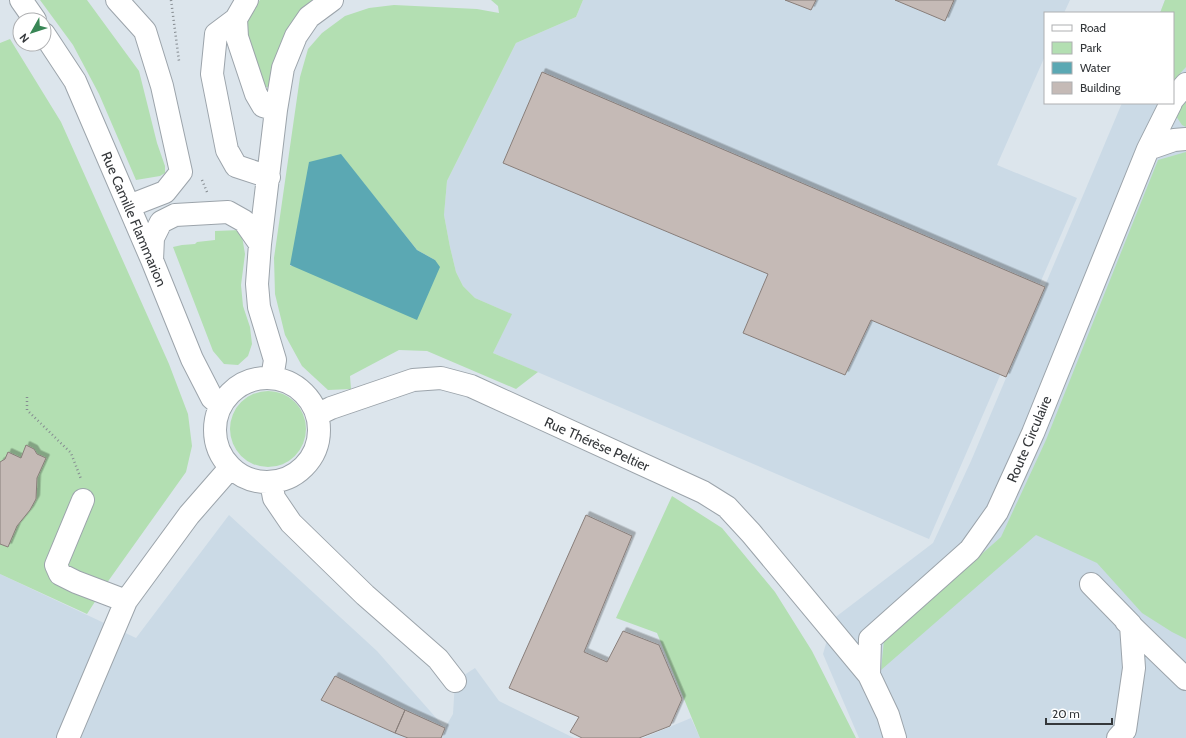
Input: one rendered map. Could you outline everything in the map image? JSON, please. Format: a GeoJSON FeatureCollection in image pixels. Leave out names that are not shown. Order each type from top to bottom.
{"type":"FeatureCollection","features":[{"type":"Feature","properties":{"kind":"street"},"geometry":{"type":"LineString","coordinates":[[21,0],[29,12]]}},
{"type":"Feature","properties":{"kind":"street"},"geometry":{"type":"LineString","coordinates":[[117,0],[145,31],[162,86],[181,172],[165,192],[129,206]]}},
{"type":"Feature","properties":{"kind":"street"},"geometry":{"type":"LineString","coordinates":[[247,0],[236,19],[216,34],[212,74],[227,150],[236,166],[269,176]]}},
{"type":"Feature","properties":{"kind":"street"},"geometry":{"type":"LineString","coordinates":[[272,378],[275,360],[259,307],[257,284],[260,244],[276,110],[283,68],[296,36],[309,17],[332,0]]}},
{"type":"Feature","properties":{"kind":"street"},"geometry":{"type":"LineString","coordinates":[[236,19],[237,37],[256,94],[263,106],[276,110]]}},
{"type":"Feature","properties":{"kind":"street","name":"Rue Camille Flammarion"},"geometry":{"type":"LineString","coordinates":[[52,46],[75,81],[152,260],[192,358],[212,398],[220,405]]}},
{"type":"Feature","properties":{"kind":"street"},"geometry":{"type":"LineString","coordinates":[[1174,98],[1186,84]]}},
{"type":"Feature","properties":{"kind":"street","name":"Route Circulaire"},"geometry":{"type":"LineString","coordinates":[[895,738],[888,715],[869,675],[870,638],[970,550],[997,512],[1033,433],[1148,149],[1170,104]]}},
{"type":"Feature","properties":{"kind":"street"},"geometry":{"type":"LineString","coordinates":[[1148,149],[1174,140],[1186,139]]}},
{"type":"Feature","properties":{"kind":"street"},"geometry":{"type":"LineString","coordinates":[[152,260],[153,238],[161,222],[175,215],[228,212],[244,221],[260,244]]}},
{"type":"Feature","properties":{"kind":"street"},"geometry":{"type":"LineString","coordinates":[[272,378],[287,382],[300,390],[310,401],[317,415],[319,430],[316,446],[310,460],[299,471],[286,479],[271,482],[256,482],[242,476],[230,468],[220,454],[215,438],[215,421],[220,405],[229,393],[242,384],[256,379],[272,378]]}},
{"type":"Feature","properties":{"kind":"street","name":"Rue Thérèse Peltier"},"geometry":{"type":"LineString","coordinates":[[317,415],[331,408],[413,380],[442,378],[471,386],[703,492],[727,508],[751,533],[869,675]]}},
{"type":"Feature","properties":{"kind":"street"},"geometry":{"type":"LineString","coordinates":[[70,737],[126,601],[189,515],[230,468]]}},
{"type":"Feature","properties":{"kind":"street"},"geometry":{"type":"LineString","coordinates":[[271,482],[274,498],[291,523],[365,595],[438,659],[455,681]]}},
{"type":"Feature","properties":{"kind":"street"},"geometry":{"type":"LineString","coordinates":[[83,500],[56,565],[60,574],[76,582],[126,601]]}},
{"type":"Feature","properties":{"kind":"street"},"geometry":{"type":"LineString","coordinates":[[1091,584],[1130,625],[1134,668],[1125,730],[1118,738]]}},
{"type":"Feature","properties":{"kind":"street"},"geometry":{"type":"LineString","coordinates":[[1126,621],[1186,679]]}},
{"type":"Feature","properties":{"kind":"path"},"geometry":{"type":"LineString","coordinates":[[27,397],[27,410],[71,453],[86,491],[83,500]]}},
{"type":"Feature","properties":{"kind":"shaded area"},"geometry":{"type":"Polygon","coordinates":[[[583,0],[1070,0],[1064,12],[1044,12],[1044,58],[997,165],[1077,198],[929,539],[493,353],[511,314],[475,298],[463,286],[456,272],[444,215],[447,181],[516,43],[576,17],[583,0]]]}},
{"type":"Feature","properties":{"kind":"shaded area"},"geometry":{"type":"Polygon","coordinates":[[[1165,0],[1186,0],[1186,738],[859,738],[823,654],[833,619],[933,543],[971,461],[1122,104],[1174,104],[1174,12],[1160,12],[1165,0]]]}},
{"type":"Feature","properties":{"kind":"shaded area"},"geometry":{"type":"Polygon","coordinates":[[[229,515],[377,651],[445,728],[453,714],[455,681],[475,668],[499,701],[574,738],[0,738],[0,574],[136,638],[229,515]]]}},
{"type":"Feature","properties":{"kind":"shaded area"},"geometry":{"type":"Polygon","coordinates":[[[691,718],[700,738],[643,738],[691,718]]]}},
{"type":"Feature","properties":{"kind":"green space"},"geometry":{"type":"Polygon","coordinates":[[[40,0],[87,0],[139,71],[157,143],[165,166],[165,173],[160,176],[136,180],[99,94],[73,45],[52,16],[52,12],[49,12],[40,0]]]}},
{"type":"Feature","properties":{"kind":"green space"},"geometry":{"type":"Polygon","coordinates":[[[260,0],[315,0],[271,88],[266,87],[245,40],[247,17],[260,0]]]}},
{"type":"Feature","properties":{"kind":"green space"},"geometry":{"type":"Polygon","coordinates":[[[491,0],[583,0],[576,17],[516,43],[447,181],[444,215],[456,272],[463,286],[475,298],[512,314],[493,353],[538,372],[516,389],[427,351],[399,350],[350,376],[351,389],[328,390],[302,366],[285,335],[275,294],[274,258],[300,77],[308,49],[322,33],[345,16],[369,8],[394,5],[477,9],[499,13],[498,6],[491,0]],[[341,155],[290,266],[435,260],[417,250],[341,155]]]}},
{"type":"Feature","properties":{"kind":"green space"},"geometry":{"type":"Polygon","coordinates":[[[1165,0],[1186,0],[1186,67],[1174,80],[1174,12],[1160,12],[1165,0]]]}},
{"type":"Feature","properties":{"kind":"green space"},"geometry":{"type":"Polygon","coordinates":[[[10,39],[12,42],[12,52],[18,52],[61,122],[169,364],[188,414],[192,446],[186,472],[109,580],[87,614],[0,574],[0,43],[10,39]]]}},
{"type":"Feature","properties":{"kind":"green space"},"geometry":{"type":"Polygon","coordinates":[[[1186,99],[1186,127],[1182,125],[1176,116],[1178,110],[1186,99]]]}},
{"type":"Feature","properties":{"kind":"green space"},"geometry":{"type":"Polygon","coordinates":[[[1186,152],[1186,639],[1142,613],[1097,563],[1036,535],[881,670],[884,640],[1001,537],[1046,440],[1158,160],[1186,152]]]}},
{"type":"Feature","properties":{"kind":"green space"},"geometry":{"type":"Polygon","coordinates":[[[241,230],[245,254],[241,285],[243,306],[250,327],[252,344],[248,356],[238,365],[224,364],[213,351],[173,247],[215,240],[215,231],[241,230]]]}},
{"type":"Feature","properties":{"kind":"green space"},"geometry":{"type":"Polygon","coordinates":[[[268,391],[283,394],[295,402],[303,414],[306,429],[303,444],[295,456],[283,464],[268,467],[253,464],[241,456],[233,444],[230,429],[233,414],[241,402],[253,394],[268,391]]]}},
{"type":"Feature","properties":{"kind":"green space"},"geometry":{"type":"Polygon","coordinates":[[[672,496],[722,528],[775,592],[812,651],[856,738],[700,738],[657,633],[616,618],[672,496]]]}},
{"type":"Feature","properties":{"kind":"water"},"geometry":{"type":"Polygon","coordinates":[[[341,154],[417,250],[435,260],[440,267],[417,320],[290,265],[309,162],[341,154]]]}},
{"type":"Feature","properties":{"kind":"building"},"geometry":{"type":"Polygon","coordinates":[[[785,0],[816,0],[811,10],[785,0]]]}},
{"type":"Feature","properties":{"kind":"building"},"geometry":{"type":"Polygon","coordinates":[[[895,0],[954,0],[945,21],[895,0]]]}},
{"type":"Feature","properties":{"kind":"building"},"geometry":{"type":"Polygon","coordinates":[[[542,72],[1045,287],[1006,377],[871,320],[845,375],[743,333],[768,274],[503,163],[542,72]]]}},
{"type":"Feature","properties":{"kind":"building"},"geometry":{"type":"Polygon","coordinates":[[[26,445],[34,449],[37,454],[46,458],[37,478],[36,499],[30,510],[17,526],[8,547],[0,544],[0,462],[5,459],[8,452],[21,458],[26,445]]]}},
{"type":"Feature","properties":{"kind":"building"},"geometry":{"type":"Polygon","coordinates":[[[586,515],[632,536],[584,652],[607,662],[623,631],[659,645],[682,699],[670,726],[639,738],[582,738],[570,732],[579,717],[509,688],[586,515]]]}},
{"type":"Feature","properties":{"kind":"building"},"geometry":{"type":"Polygon","coordinates":[[[335,676],[405,710],[395,733],[321,700],[335,676]]]}},
{"type":"Feature","properties":{"kind":"building"},"geometry":{"type":"Polygon","coordinates":[[[405,710],[445,728],[441,738],[408,738],[395,733],[405,710]]]}}]}
